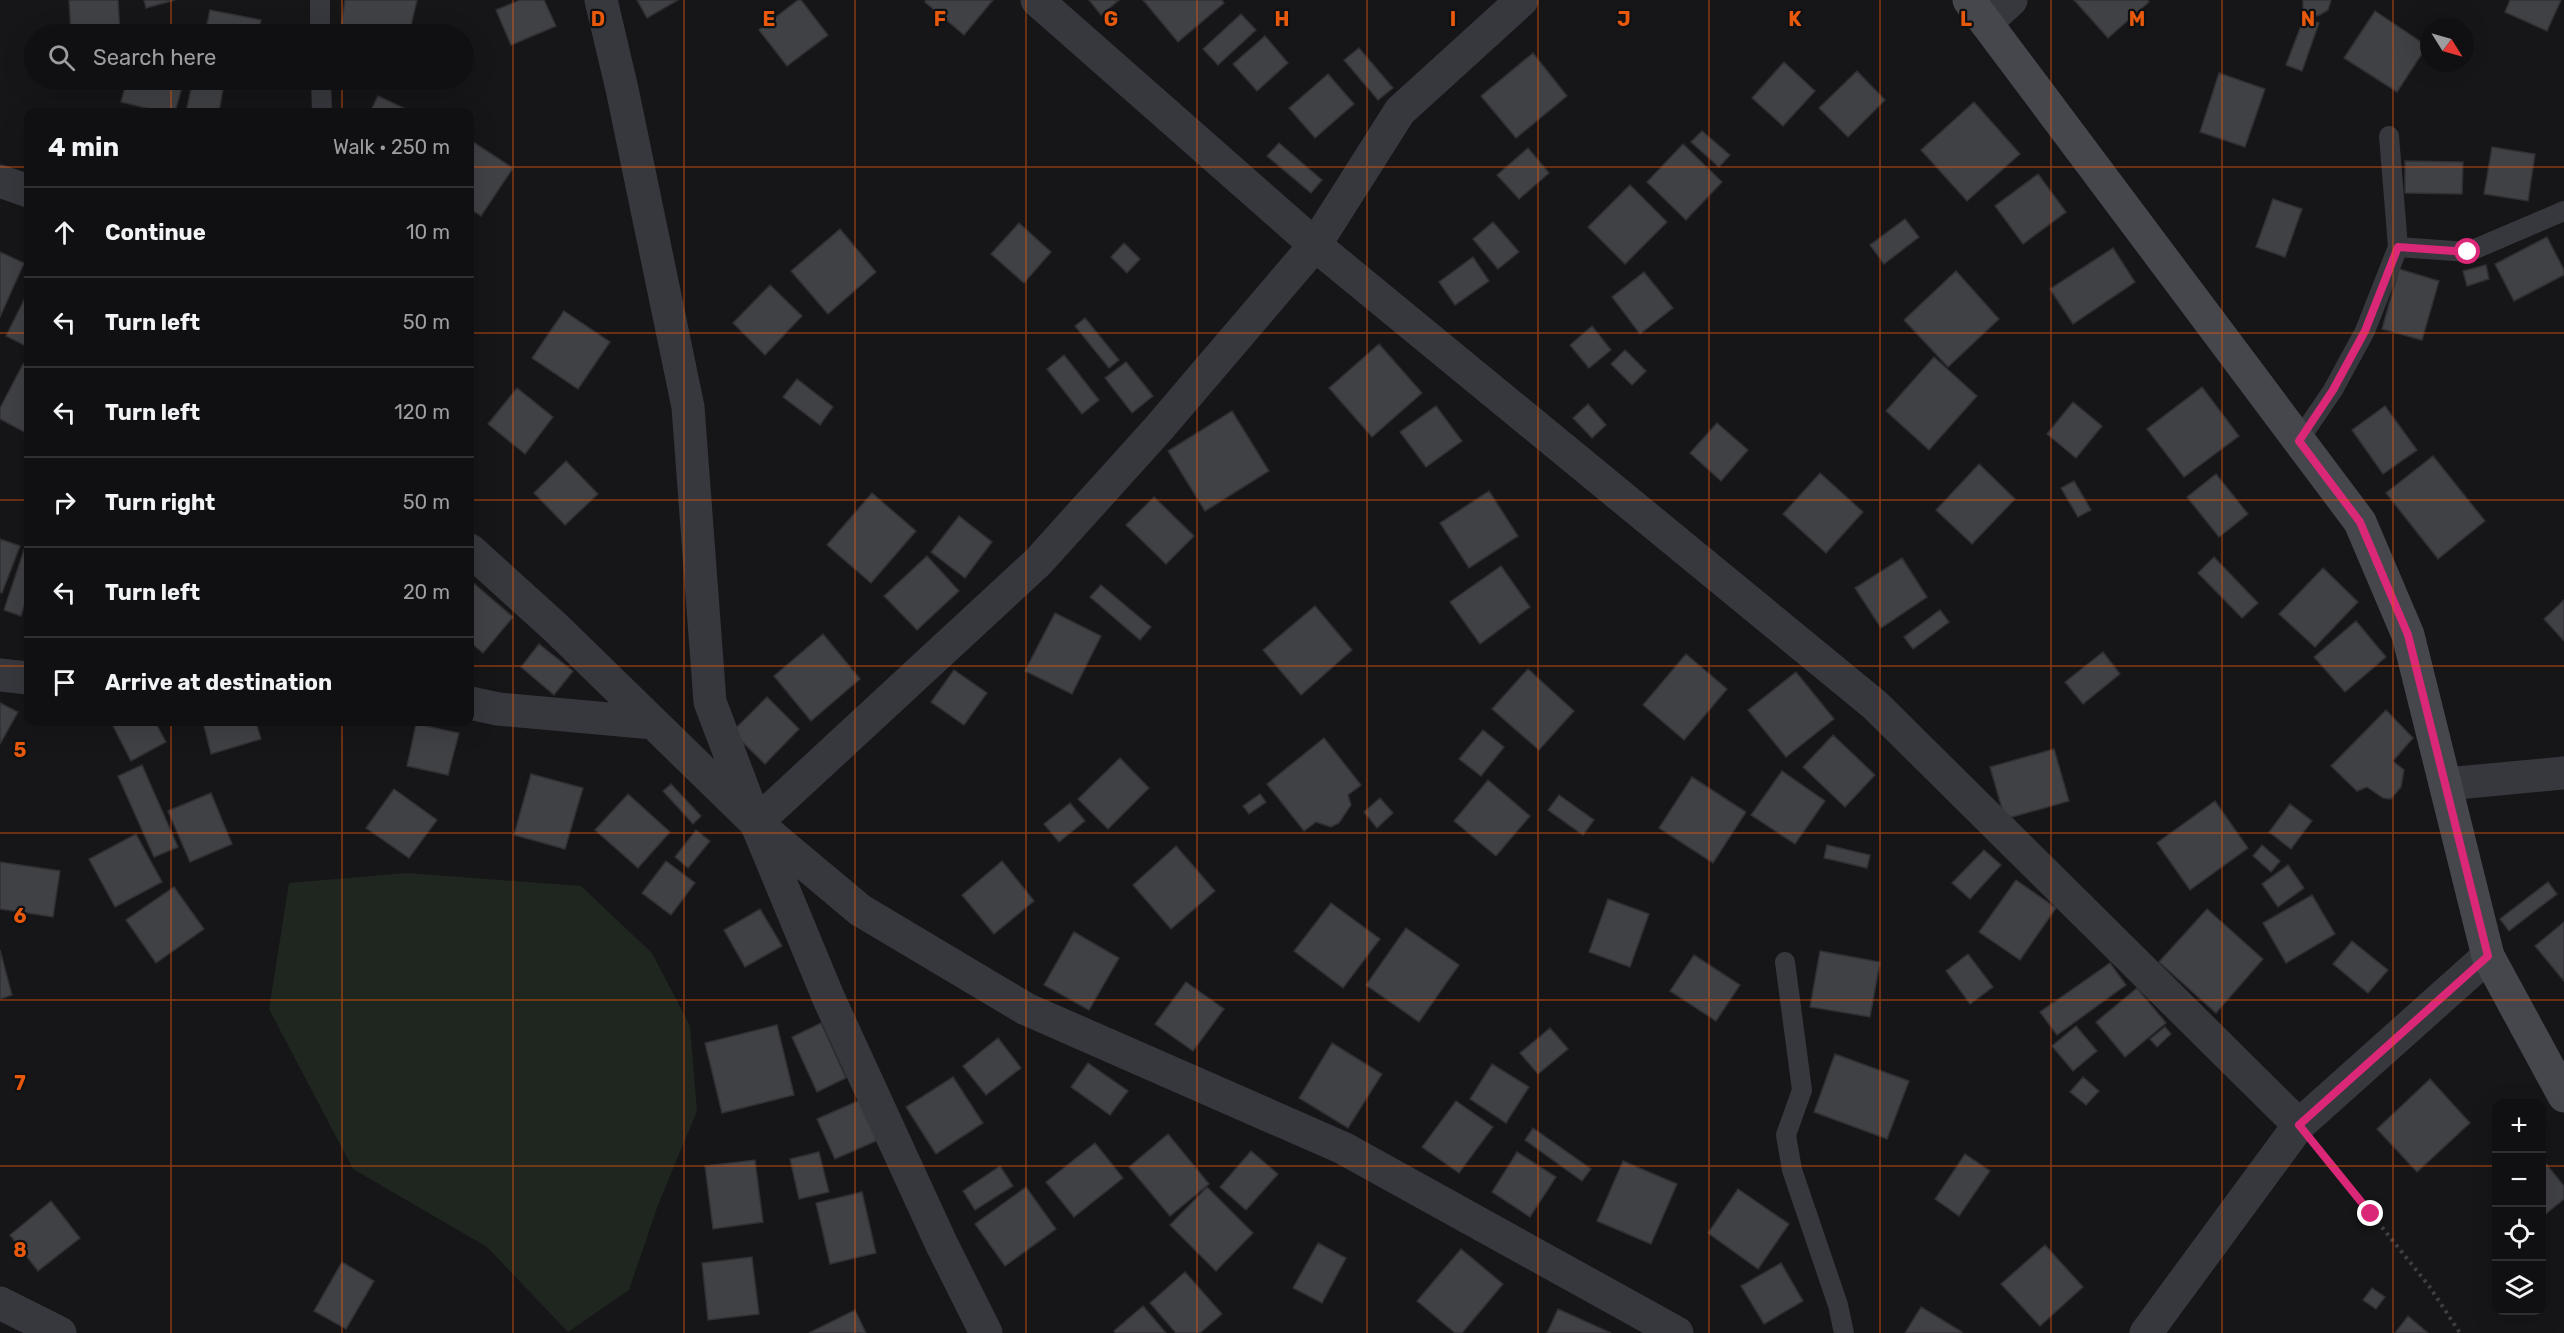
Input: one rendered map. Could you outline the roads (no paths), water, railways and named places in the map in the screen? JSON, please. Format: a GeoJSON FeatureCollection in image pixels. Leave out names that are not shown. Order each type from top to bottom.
{"type":"FeatureCollection","features":[{"type":"Feature","properties":{"kind":"street"},"geometry":{"type":"LineString","coordinates":[[601,0],[688,407],[710,702],[756,823],[830,999],[941,1243],[986,1333]]}},
{"type":"Feature","properties":{"kind":"street"},"geometry":{"type":"LineString","coordinates":[[1037,0],[1315,245],[1875,705],[2299,1125]]}},
{"type":"Feature","properties":{"kind":"street"},"geometry":{"type":"LineString","coordinates":[[756,823],[1038,562],[1160,428],[1315,245],[1400,111],[1522,0]]}},
{"type":"Feature","properties":{"kind":"street"},"geometry":{"type":"LineString","coordinates":[[2012,0],[1978,11],[2360,522],[2408,635],[2488,956],[2564,1096]]}},
{"type":"Feature","properties":{"kind":"street"},"geometry":{"type":"LineString","coordinates":[[0,181],[24,190]]}},
{"type":"Feature","properties":{"kind":"street"},"geometry":{"type":"LineString","coordinates":[[474,554],[555,627],[756,823],[860,910],[1026,1009],[1343,1148],[1677,1333]]}},
{"type":"Feature","properties":{"kind":"street"},"geometry":{"type":"LineString","coordinates":[[0,675],[24,678]]}},
{"type":"Feature","properties":{"kind":"street"},"geometry":{"type":"LineString","coordinates":[[474,705],[498,709],[653,723]]}},
{"type":"Feature","properties":{"kind":"street"},"geometry":{"type":"LineString","coordinates":[[2446,784],[2564,772]]}},
{"type":"Feature","properties":{"kind":"street"},"geometry":{"type":"LineString","coordinates":[[2146,1333],[2299,1125],[2488,956]]}},
{"type":"Feature","properties":{"kind":"street"},"geometry":{"type":"LineString","coordinates":[[0,1304],[60,1333]]}},
{"type":"Feature","properties":{"kind":"lane"},"geometry":{"type":"LineString","coordinates":[[320,0],[321,24]]}},
{"type":"Feature","properties":{"kind":"lane"},"geometry":{"type":"LineString","coordinates":[[321,90],[322,108]]}},
{"type":"Feature","properties":{"kind":"lane"},"geometry":{"type":"LineString","coordinates":[[2299,441],[2333,390],[2365,331],[2398,247],[2389,136]]}},
{"type":"Feature","properties":{"kind":"lane"},"geometry":{"type":"LineString","coordinates":[[2398,247],[2468,252],[2564,211]]}},
{"type":"Feature","properties":{"kind":"lane"},"geometry":{"type":"LineString","coordinates":[[1785,962],[1802,1090],[1786,1135],[1792,1170],[1838,1305],[1844,1333]]}}]}
